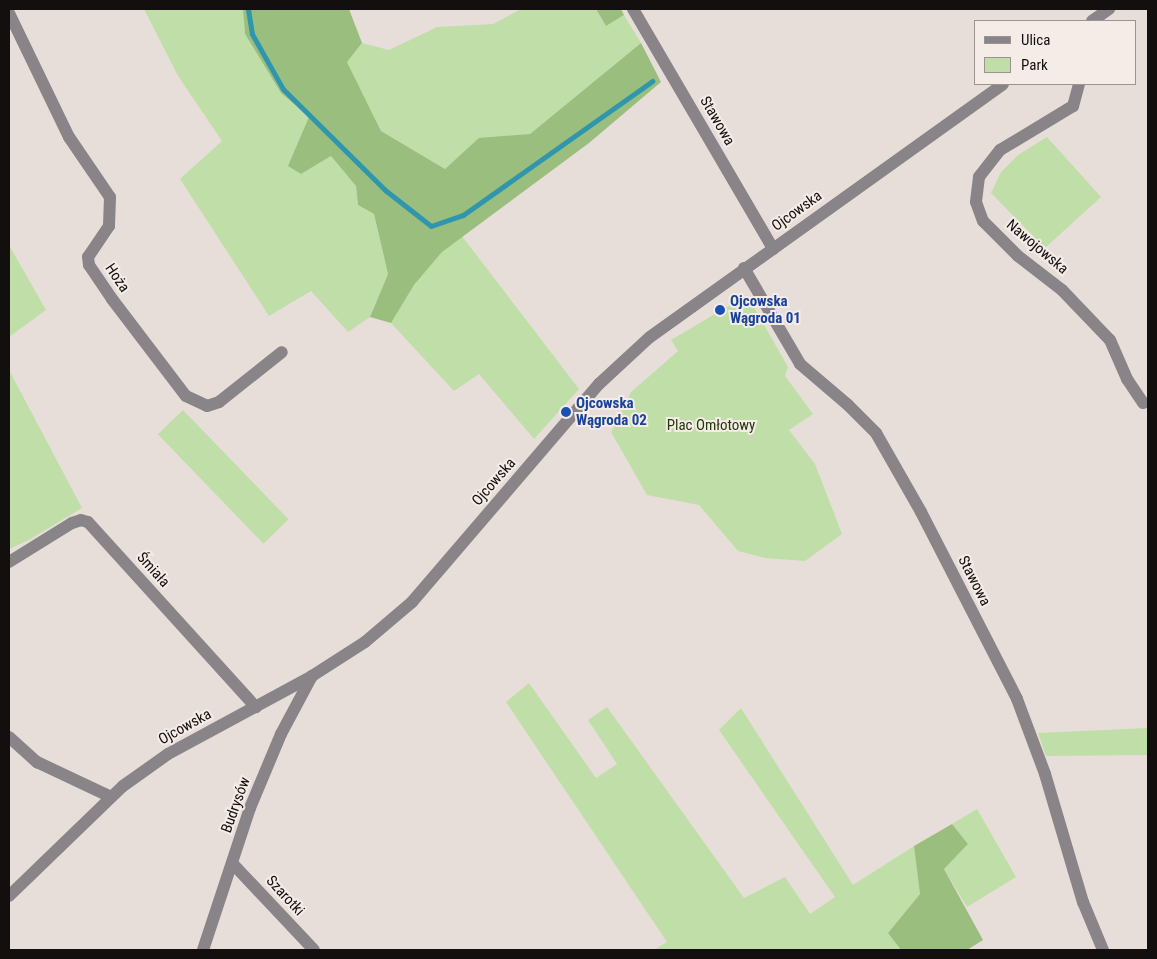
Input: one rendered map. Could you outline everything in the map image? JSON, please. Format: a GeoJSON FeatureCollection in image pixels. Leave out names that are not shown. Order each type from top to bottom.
{"type":"FeatureCollection","features":[{"type":"Feature","properties":{"kind":"street","name":"Stawowa"},"geometry":{"type":"LineString","coordinates":[[633,9],[773,249]]}},
{"type":"Feature","properties":{"kind":"street"},"geometry":{"type":"LineString","coordinates":[[1093,20],[1109,9]]}},
{"type":"Feature","properties":{"kind":"street","name":"Hoża"},"geometry":{"type":"LineString","coordinates":[[9,13],[69,137],[110,196],[110,226],[88,257],[89,266],[186,396],[206,406],[219,402],[282,352]]}},
{"type":"Feature","properties":{"kind":"street","name":"Ojcowska"},"geometry":{"type":"LineString","coordinates":[[9,896],[123,786],[168,754],[312,676],[365,642],[412,602],[619,364],[650,337],[744,268],[1003,85]]}},
{"type":"Feature","properties":{"kind":"street","name":"Nawojowska"},"geometry":{"type":"LineString","coordinates":[[1079,85],[1074,106],[1000,150],[979,177],[976,202],[983,221],[1018,256],[1062,290],[1110,340],[1128,379],[1143,403]]}},
{"type":"Feature","properties":{"kind":"street","name":"Stawowa"},"geometry":{"type":"LineString","coordinates":[[744,268],[800,364],[848,405],[876,434],[921,512],[1017,699],[1045,774],[1083,902],[1103,950]]}},
{"type":"Feature","properties":{"kind":"street","name":"Śmiała"},"geometry":{"type":"LineString","coordinates":[[9,562],[72,523],[81,520],[88,522],[256,707]]}},
{"type":"Feature","properties":{"kind":"street","name":"Budrysów"},"geometry":{"type":"LineString","coordinates":[[204,950],[254,799],[281,734],[312,676]]}},
{"type":"Feature","properties":{"kind":"street"},"geometry":{"type":"LineString","coordinates":[[9,737],[37,762],[111,796]]}},
{"type":"Feature","properties":{"kind":"street","name":"Szarotki"},"geometry":{"type":"LineString","coordinates":[[233,864],[314,950]]}},
{"type":"Feature","properties":{"kind":"green space"},"geometry":{"type":"Polygon","coordinates":[[[144,9],[243,9],[245,34],[281,93],[309,117],[301,174],[331,156],[356,186],[358,205],[374,214],[388,274],[370,317],[348,332],[311,291],[269,316],[180,179],[222,141],[178,76],[144,9]]]}},
{"type":"Feature","properties":{"kind":"green space"},"geometry":{"type":"Polygon","coordinates":[[[243,9],[349,9],[362,43],[347,62],[381,131],[445,169],[479,138],[530,134],[641,43],[661,82],[589,143],[442,252],[414,285],[391,323],[370,317],[388,274],[374,214],[358,205],[356,186],[331,156],[301,174],[288,166],[309,117],[281,93],[245,34],[243,9]]]}},
{"type":"Feature","properties":{"kind":"green space"},"geometry":{"type":"Polygon","coordinates":[[[521,9],[596,9],[606,26],[624,15],[641,43],[530,134],[479,139],[445,169],[381,131],[347,62],[362,43],[389,50],[437,27],[493,24],[521,9]]]}},
{"type":"Feature","properties":{"kind":"green space"},"geometry":{"type":"Polygon","coordinates":[[[596,9],[621,9],[624,15],[606,26],[596,9]]]}},
{"type":"Feature","properties":{"kind":"green space"},"geometry":{"type":"Polygon","coordinates":[[[1047,137],[1101,197],[1045,248],[991,193],[1001,172],[1018,155],[1047,137]]]}},
{"type":"Feature","properties":{"kind":"green space"},"geometry":{"type":"Polygon","coordinates":[[[462,236],[579,389],[534,439],[479,374],[454,391],[391,323],[414,285],[442,252],[462,236]]]}},
{"type":"Feature","properties":{"kind":"green space"},"geometry":{"type":"Polygon","coordinates":[[[9,245],[46,310],[9,337],[9,245]]]}},
{"type":"Feature","properties":{"kind":"green space","name":"Plac Omłotowy"},"geometry":{"type":"Polygon","coordinates":[[[747,295],[788,367],[785,376],[813,414],[789,430],[815,464],[842,534],[805,561],[765,558],[738,551],[699,505],[647,495],[611,432],[631,392],[678,351],[671,340],[747,295]]]}},
{"type":"Feature","properties":{"kind":"green space"},"geometry":{"type":"Polygon","coordinates":[[[9,370],[82,508],[29,540],[9,549],[9,370]]]}},
{"type":"Feature","properties":{"kind":"green space"},"geometry":{"type":"Polygon","coordinates":[[[183,410],[289,519],[263,544],[158,434],[183,410]]]}},
{"type":"Feature","properties":{"kind":"green space"},"geometry":{"type":"Polygon","coordinates":[[[529,683],[596,778],[617,764],[588,720],[607,707],[744,898],[785,877],[810,914],[835,897],[719,730],[741,708],[853,885],[914,846],[920,894],[888,933],[901,950],[654,950],[667,942],[506,702],[529,683]]]}},
{"type":"Feature","properties":{"kind":"green space"},"geometry":{"type":"Polygon","coordinates":[[[1148,728],[1148,755],[1046,756],[1038,733],[1148,728]]]}},
{"type":"Feature","properties":{"kind":"green space"},"geometry":{"type":"Polygon","coordinates":[[[977,809],[1016,877],[967,907],[944,869],[968,844],[952,824],[977,809]]]}},
{"type":"Feature","properties":{"kind":"green space"},"geometry":{"type":"Polygon","coordinates":[[[952,824],[968,844],[944,869],[983,940],[967,950],[901,950],[888,933],[920,894],[914,846],[952,824]]]}},
{"type":"Feature","properties":{"kind":"waterway"},"geometry":{"type":"LineString","coordinates":[[248,9],[252,34],[283,89],[385,190],[431,226],[463,215],[652,81]]}},
{"type":"Feature","properties":{"kind":"place","name":"Ojcowska Wągroda 01"},"geometry":{"type":"Point","coordinates":[720,310]}},
{"type":"Feature","properties":{"kind":"place","name":"Ojcowska Wągroda 02"},"geometry":{"type":"Point","coordinates":[566,412]}}]}
